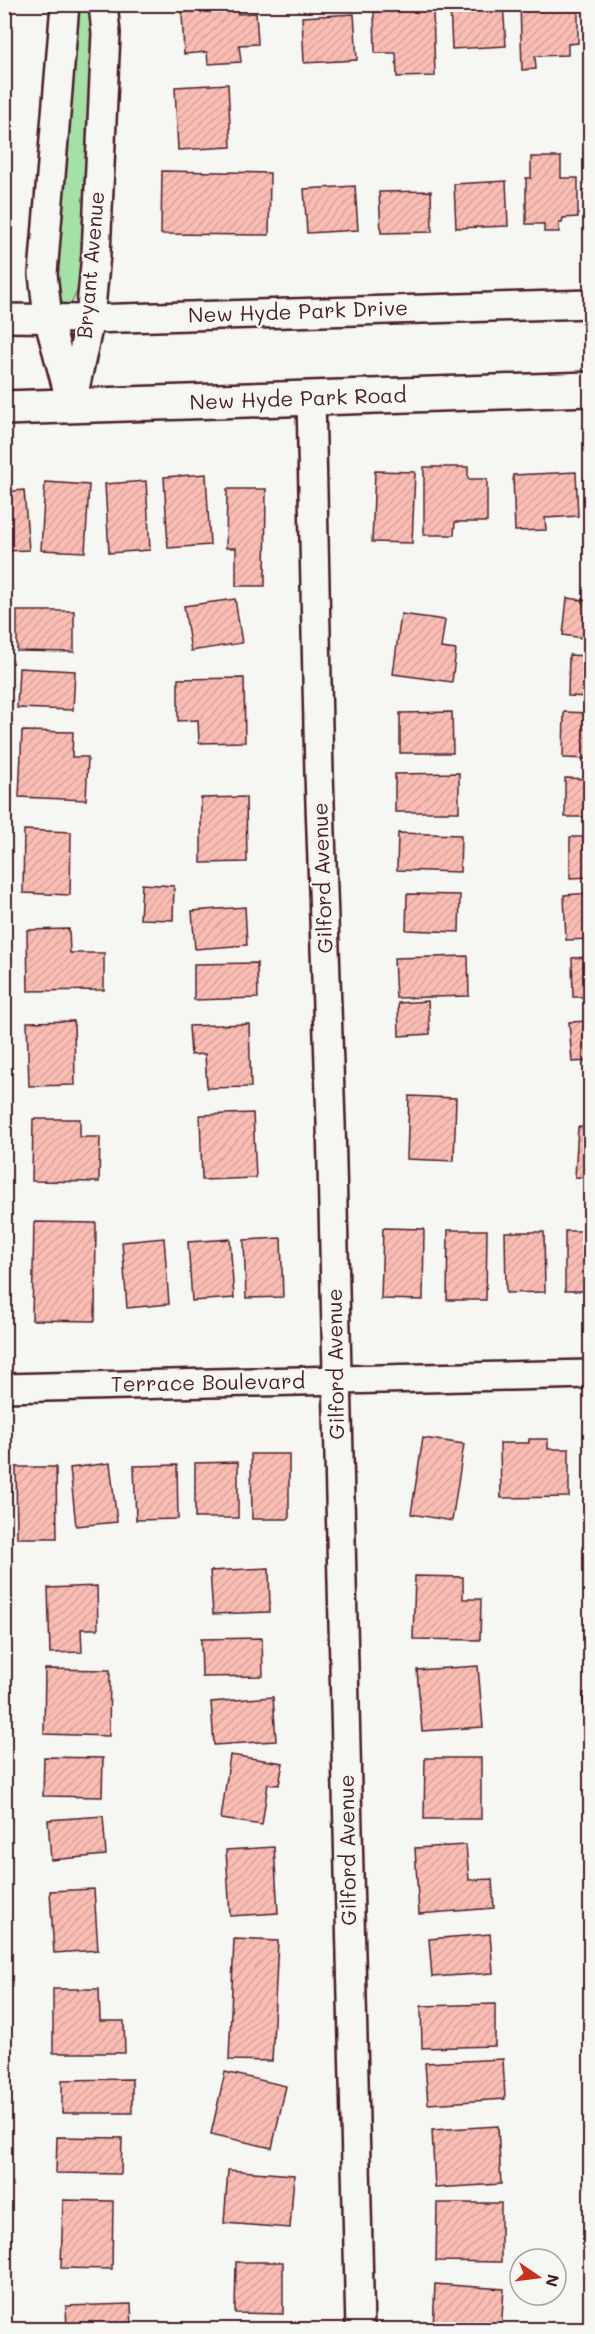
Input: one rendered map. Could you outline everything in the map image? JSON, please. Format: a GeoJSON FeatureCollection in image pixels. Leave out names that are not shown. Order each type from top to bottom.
{"type":"FeatureCollection","features":[{"type":"Feature","properties":{"kind":"main road","name":"New Hyde Park Road"},"geometry":{"type":"LineString","coordinates":[[4,408],[591,389]]}},
{"type":"Feature","properties":{"kind":"street","name":"Bryant Avenue"},"geometry":{"type":"LineString","coordinates":[[65,4],[43,274],[48,318],[72,407]]}},
{"type":"Feature","properties":{"kind":"street","name":"Bryant Avenue"},"geometry":{"type":"LineString","coordinates":[[72,407],[90,319],[96,254],[105,45],[103,4]]}},
{"type":"Feature","properties":{"kind":"street","name":"New Hyde Park Drive"},"geometry":{"type":"LineString","coordinates":[[4,318],[90,319],[591,304]]}},
{"type":"Feature","properties":{"kind":"street","name":"Gilford Avenue"},"geometry":{"type":"LineString","coordinates":[[311,398],[360,2330]]}},
{"type":"Feature","properties":{"kind":"street","name":"Terrace Boulevard"},"geometry":{"type":"LineString","coordinates":[[4,1388],[591,1374]]}},
{"type":"Feature","properties":{"kind":"green space"},"geometry":{"type":"Polygon","coordinates":[[[71,5],[98,5],[90,266],[66,314],[49,270],[71,5]]]}},
{"type":"Feature","properties":{"kind":"building"},"geometry":{"type":"Polygon","coordinates":[[[206,4],[216,4],[216,8],[221,10],[238,9],[238,14],[256,13],[258,44],[239,45],[241,62],[208,64],[207,52],[184,54],[182,12],[202,11],[202,8],[206,8],[206,4]]]}},
{"type":"Feature","properties":{"kind":"building"},"geometry":{"type":"Polygon","coordinates":[[[503,4],[506,46],[452,49],[450,5],[503,4]]]}},
{"type":"Feature","properties":{"kind":"building"},"geometry":{"type":"Polygon","coordinates":[[[520,4],[578,4],[578,43],[568,44],[568,55],[535,56],[536,69],[522,70],[520,4]]]}},
{"type":"Feature","properties":{"kind":"building"},"geometry":{"type":"Polygon","coordinates":[[[433,10],[435,76],[397,77],[396,53],[375,53],[374,12],[433,10]]]}},
{"type":"Feature","properties":{"kind":"building"},"geometry":{"type":"Polygon","coordinates":[[[354,14],[357,60],[304,63],[302,17],[354,14]]]}},
{"type":"Feature","properties":{"kind":"building"},"geometry":{"type":"Polygon","coordinates":[[[228,84],[231,147],[178,150],[175,87],[228,84]]]}},
{"type":"Feature","properties":{"kind":"building"},"geometry":{"type":"Polygon","coordinates":[[[531,157],[561,157],[561,178],[578,178],[578,217],[563,218],[562,223],[559,223],[559,232],[544,232],[544,224],[526,224],[526,178],[531,178],[531,157]]]}},
{"type":"Feature","properties":{"kind":"building"},"geometry":{"type":"Polygon","coordinates":[[[162,171],[270,173],[269,235],[161,234],[162,171]]]}},
{"type":"Feature","properties":{"kind":"building"},"geometry":{"type":"Polygon","coordinates":[[[506,181],[508,226],[456,228],[454,184],[506,181]]]}},
{"type":"Feature","properties":{"kind":"building"},"geometry":{"type":"Polygon","coordinates":[[[355,186],[358,230],[307,233],[304,189],[355,186]]]}},
{"type":"Feature","properties":{"kind":"building"},"geometry":{"type":"Polygon","coordinates":[[[431,191],[432,232],[381,233],[379,192],[431,191]]]}},
{"type":"Feature","properties":{"kind":"building"},"geometry":{"type":"Polygon","coordinates":[[[424,467],[468,467],[468,479],[487,479],[487,522],[455,522],[454,535],[424,535],[424,467]]]}},
{"type":"Feature","properties":{"kind":"building"},"geometry":{"type":"Polygon","coordinates":[[[375,471],[415,472],[412,543],[372,542],[375,471]]]}},
{"type":"Feature","properties":{"kind":"building"},"geometry":{"type":"Polygon","coordinates":[[[576,472],[578,516],[545,518],[546,530],[515,531],[513,475],[576,472]]]}},
{"type":"Feature","properties":{"kind":"building"},"geometry":{"type":"Polygon","coordinates":[[[206,474],[210,545],[168,548],[164,477],[206,474]]]}},
{"type":"Feature","properties":{"kind":"building"},"geometry":{"type":"Polygon","coordinates":[[[146,481],[150,550],[109,553],[105,484],[146,481]]]}},
{"type":"Feature","properties":{"kind":"building"},"geometry":{"type":"Polygon","coordinates":[[[45,482],[89,485],[85,552],[41,550],[45,482]]]}},
{"type":"Feature","properties":{"kind":"building"},"geometry":{"type":"Polygon","coordinates":[[[227,489],[266,489],[265,586],[236,586],[236,548],[226,548],[227,489]]]}},
{"type":"Feature","properties":{"kind":"building"},"geometry":{"type":"Polygon","coordinates":[[[24,490],[29,550],[4,551],[4,492],[24,490]]]}},
{"type":"Feature","properties":{"kind":"building"},"geometry":{"type":"Polygon","coordinates":[[[567,598],[590,601],[590,639],[563,635],[567,598]]]}},
{"type":"Feature","properties":{"kind":"building"},"geometry":{"type":"Polygon","coordinates":[[[235,599],[242,643],[191,651],[184,606],[235,599]]]}},
{"type":"Feature","properties":{"kind":"building"},"geometry":{"type":"Polygon","coordinates":[[[17,611],[74,611],[74,652],[17,651],[17,611]]]}},
{"type":"Feature","properties":{"kind":"building"},"geometry":{"type":"Polygon","coordinates":[[[401,614],[445,620],[441,648],[456,650],[452,682],[393,674],[401,614]]]}},
{"type":"Feature","properties":{"kind":"building"},"geometry":{"type":"Polygon","coordinates":[[[569,655],[590,656],[590,697],[568,696],[569,655]]]}},
{"type":"Feature","properties":{"kind":"building"},"geometry":{"type":"Polygon","coordinates":[[[19,668],[75,671],[73,710],[17,708],[19,668]]]}},
{"type":"Feature","properties":{"kind":"building"},"geometry":{"type":"Polygon","coordinates":[[[244,678],[245,742],[199,743],[198,720],[178,721],[178,679],[244,678]]]}},
{"type":"Feature","properties":{"kind":"building"},"geometry":{"type":"Polygon","coordinates":[[[452,712],[453,753],[400,753],[400,713],[452,712]]]}},
{"type":"Feature","properties":{"kind":"building"},"geometry":{"type":"Polygon","coordinates":[[[564,712],[590,713],[590,759],[563,758],[564,712]]]}},
{"type":"Feature","properties":{"kind":"building"},"geometry":{"type":"Polygon","coordinates":[[[22,731],[73,732],[72,757],[88,757],[86,800],[19,797],[22,731]]]}},
{"type":"Feature","properties":{"kind":"building"},"geometry":{"type":"Polygon","coordinates":[[[459,773],[459,812],[395,812],[395,774],[459,773]]]}},
{"type":"Feature","properties":{"kind":"building"},"geometry":{"type":"Polygon","coordinates":[[[565,778],[590,779],[590,817],[565,817],[565,778]]]}},
{"type":"Feature","properties":{"kind":"building"},"geometry":{"type":"Polygon","coordinates":[[[246,797],[247,862],[201,863],[201,798],[246,797]]]}},
{"type":"Feature","properties":{"kind":"building"},"geometry":{"type":"Polygon","coordinates":[[[24,830],[71,832],[70,895],[23,893],[24,830]]]}},
{"type":"Feature","properties":{"kind":"building"},"geometry":{"type":"Polygon","coordinates":[[[398,833],[461,835],[460,872],[397,870],[398,833]]]}},
{"type":"Feature","properties":{"kind":"building"},"geometry":{"type":"Polygon","coordinates":[[[570,837],[590,837],[590,877],[570,878],[570,837]]]}},
{"type":"Feature","properties":{"kind":"building"},"geometry":{"type":"Polygon","coordinates":[[[142,884],[174,886],[173,920],[140,919],[142,884]]]}},
{"type":"Feature","properties":{"kind":"building"},"geometry":{"type":"Polygon","coordinates":[[[590,893],[590,939],[566,940],[564,895],[590,893]]]}},
{"type":"Feature","properties":{"kind":"building"},"geometry":{"type":"Polygon","coordinates":[[[407,894],[460,895],[459,932],[406,930],[407,894]]]}},
{"type":"Feature","properties":{"kind":"building"},"geometry":{"type":"Polygon","coordinates":[[[245,907],[247,945],[195,949],[192,911],[245,907]]]}},
{"type":"Feature","properties":{"kind":"building"},"geometry":{"type":"Polygon","coordinates":[[[69,929],[70,953],[104,953],[104,990],[28,991],[27,930],[69,929]]]}},
{"type":"Feature","properties":{"kind":"building"},"geometry":{"type":"Polygon","coordinates":[[[468,956],[469,996],[396,998],[394,958],[468,956]]]}},
{"type":"Feature","properties":{"kind":"building"},"geometry":{"type":"Polygon","coordinates":[[[590,957],[590,997],[573,997],[572,958],[590,957]]]}},
{"type":"Feature","properties":{"kind":"building"},"geometry":{"type":"Polygon","coordinates":[[[257,963],[258,998],[194,1000],[194,964],[257,963]]]}},
{"type":"Feature","properties":{"kind":"building"},"geometry":{"type":"Polygon","coordinates":[[[428,1001],[430,1034],[399,1036],[398,1003],[428,1001]]]}},
{"type":"Feature","properties":{"kind":"building"},"geometry":{"type":"Polygon","coordinates":[[[74,1021],[75,1085],[29,1086],[27,1022],[74,1021]]]}},
{"type":"Feature","properties":{"kind":"building"},"geometry":{"type":"Polygon","coordinates":[[[590,1021],[590,1061],[572,1062],[569,1022],[590,1021]]]}},
{"type":"Feature","properties":{"kind":"building"},"geometry":{"type":"Polygon","coordinates":[[[249,1024],[251,1087],[207,1088],[205,1054],[191,1055],[189,1026],[249,1024]]]}},
{"type":"Feature","properties":{"kind":"building"},"geometry":{"type":"Polygon","coordinates":[[[409,1096],[456,1098],[454,1161],[407,1159],[409,1096]]]}},
{"type":"Feature","properties":{"kind":"building"},"geometry":{"type":"Polygon","coordinates":[[[253,1113],[256,1178],[202,1180],[200,1115],[253,1113]]]}},
{"type":"Feature","properties":{"kind":"building"},"geometry":{"type":"Polygon","coordinates":[[[33,1119],[80,1119],[80,1137],[100,1137],[99,1182],[32,1181],[33,1119]]]}},
{"type":"Feature","properties":{"kind":"building"},"geometry":{"type":"Polygon","coordinates":[[[578,1127],[590,1128],[590,1178],[575,1177],[578,1127]]]}},
{"type":"Feature","properties":{"kind":"building"},"geometry":{"type":"Polygon","coordinates":[[[34,1222],[96,1223],[95,1321],[32,1320],[34,1222]]]}},
{"type":"Feature","properties":{"kind":"building"},"geometry":{"type":"Polygon","coordinates":[[[383,1228],[424,1229],[423,1300],[381,1299],[383,1228]]]}},
{"type":"Feature","properties":{"kind":"building"},"geometry":{"type":"Polygon","coordinates":[[[448,1230],[487,1230],[486,1300],[447,1300],[448,1230]]]}},
{"type":"Feature","properties":{"kind":"building"},"geometry":{"type":"Polygon","coordinates":[[[565,1231],[590,1231],[590,1291],[565,1291],[565,1231]]]}},
{"type":"Feature","properties":{"kind":"building"},"geometry":{"type":"Polygon","coordinates":[[[505,1232],[544,1232],[545,1292],[506,1293],[505,1232]]]}},
{"type":"Feature","properties":{"kind":"building"},"geometry":{"type":"Polygon","coordinates":[[[164,1238],[169,1304],[127,1308],[122,1242],[164,1238]]]}},
{"type":"Feature","properties":{"kind":"building"},"geometry":{"type":"Polygon","coordinates":[[[281,1238],[283,1297],[246,1298],[244,1240],[281,1238]]]}},
{"type":"Feature","properties":{"kind":"building"},"geometry":{"type":"Polygon","coordinates":[[[230,1239],[234,1298],[192,1301],[188,1242],[230,1239]]]}},
{"type":"Feature","properties":{"kind":"building"},"geometry":{"type":"Polygon","coordinates":[[[423,1438],[464,1444],[452,1521],[411,1514],[423,1438]]]}},
{"type":"Feature","properties":{"kind":"building"},"geometry":{"type":"Polygon","coordinates":[[[529,1439],[548,1439],[548,1449],[569,1449],[569,1497],[501,1498],[500,1443],[529,1443],[529,1439]]]}},
{"type":"Feature","properties":{"kind":"building"},"geometry":{"type":"Polygon","coordinates":[[[251,1454],[289,1454],[289,1519],[252,1519],[251,1454]]]}},
{"type":"Feature","properties":{"kind":"building"},"geometry":{"type":"Polygon","coordinates":[[[238,1462],[238,1518],[195,1518],[195,1463],[238,1462]]]}},
{"type":"Feature","properties":{"kind":"building"},"geometry":{"type":"Polygon","coordinates":[[[110,1463],[117,1522],[76,1526],[70,1468],[110,1463]]]}},
{"type":"Feature","properties":{"kind":"building"},"geometry":{"type":"Polygon","coordinates":[[[177,1465],[178,1519],[136,1520],[134,1466],[177,1465]]]}},
{"type":"Feature","properties":{"kind":"building"},"geometry":{"type":"Polygon","coordinates":[[[16,1467],[56,1467],[57,1538],[17,1538],[16,1467]]]}},
{"type":"Feature","properties":{"kind":"building"},"geometry":{"type":"Polygon","coordinates":[[[590,1559],[590,1603],[587,1603],[585,1560],[590,1559]]]}},
{"type":"Feature","properties":{"kind":"building"},"geometry":{"type":"Polygon","coordinates":[[[269,1568],[270,1612],[213,1614],[210,1571],[269,1568]]]}},
{"type":"Feature","properties":{"kind":"building"},"geometry":{"type":"Polygon","coordinates":[[[415,1576],[463,1577],[463,1599],[481,1599],[480,1640],[413,1639],[415,1576]]]}},
{"type":"Feature","properties":{"kind":"building"},"geometry":{"type":"Polygon","coordinates":[[[97,1586],[98,1629],[81,1629],[82,1652],[50,1653],[48,1588],[97,1586]]]}},
{"type":"Feature","properties":{"kind":"building"},"geometry":{"type":"Polygon","coordinates":[[[588,1620],[590,1620],[590,1661],[585,1661],[588,1620]]]}},
{"type":"Feature","properties":{"kind":"building"},"geometry":{"type":"Polygon","coordinates":[[[262,1638],[263,1676],[202,1677],[201,1639],[262,1638]]]}},
{"type":"Feature","properties":{"kind":"building"},"geometry":{"type":"Polygon","coordinates":[[[478,1666],[483,1727],[422,1731],[417,1670],[478,1666]]]}},
{"type":"Feature","properties":{"kind":"building"},"geometry":{"type":"Polygon","coordinates":[[[45,1669],[110,1670],[109,1736],[44,1734],[45,1669]]]}},
{"type":"Feature","properties":{"kind":"building"},"geometry":{"type":"Polygon","coordinates":[[[583,1693],[590,1693],[590,1741],[585,1741],[583,1693]]]}},
{"type":"Feature","properties":{"kind":"building"},"geometry":{"type":"Polygon","coordinates":[[[273,1697],[276,1741],[214,1745],[211,1702],[273,1697]]]}},
{"type":"Feature","properties":{"kind":"building"},"geometry":{"type":"Polygon","coordinates":[[[230,1755],[283,1763],[279,1785],[268,1784],[262,1825],[221,1819],[230,1755]]]}},
{"type":"Feature","properties":{"kind":"building"},"geometry":{"type":"Polygon","coordinates":[[[44,1757],[103,1758],[102,1797],[43,1796],[44,1757]]]}},
{"type":"Feature","properties":{"kind":"building"},"geometry":{"type":"Polygon","coordinates":[[[425,1758],[481,1758],[481,1819],[424,1819],[425,1758]]]}},
{"type":"Feature","properties":{"kind":"building"},"geometry":{"type":"Polygon","coordinates":[[[103,1816],[106,1855],[51,1860],[48,1820],[103,1816]]]}},
{"type":"Feature","properties":{"kind":"building"},"geometry":{"type":"Polygon","coordinates":[[[466,1845],[469,1880],[492,1879],[494,1908],[419,1914],[415,1848],[466,1845]]]}},
{"type":"Feature","properties":{"kind":"building"},"geometry":{"type":"Polygon","coordinates":[[[274,1847],[278,1913],[230,1916],[226,1850],[274,1847]]]}},
{"type":"Feature","properties":{"kind":"building"},"geometry":{"type":"Polygon","coordinates":[[[94,1889],[98,1950],[54,1953],[50,1891],[94,1889]]]}},
{"type":"Feature","properties":{"kind":"building"},"geometry":{"type":"Polygon","coordinates":[[[490,1934],[493,1973],[432,1977],[429,1939],[490,1934]]]}},
{"type":"Feature","properties":{"kind":"building"},"geometry":{"type":"Polygon","coordinates":[[[234,1939],[278,1941],[272,2061],[229,2060],[234,1939]]]}},
{"type":"Feature","properties":{"kind":"building"},"geometry":{"type":"Polygon","coordinates":[[[53,1989],[99,1989],[100,2021],[124,2021],[125,2053],[53,2053],[53,1989]]]}},
{"type":"Feature","properties":{"kind":"building"},"geometry":{"type":"Polygon","coordinates":[[[495,2004],[495,2046],[422,2048],[421,2006],[495,2004]]]}},
{"type":"Feature","properties":{"kind":"building"},"geometry":{"type":"Polygon","coordinates":[[[503,2059],[505,2099],[428,2104],[425,2063],[503,2059]]]}},
{"type":"Feature","properties":{"kind":"building"},"geometry":{"type":"Polygon","coordinates":[[[225,2072],[286,2086],[272,2148],[211,2134],[225,2072]]]}},
{"type":"Feature","properties":{"kind":"building"},"geometry":{"type":"Polygon","coordinates":[[[132,2079],[132,2113],[62,2113],[62,2080],[132,2079]]]}},
{"type":"Feature","properties":{"kind":"building"},"geometry":{"type":"Polygon","coordinates":[[[498,2126],[501,2184],[435,2188],[432,2130],[498,2126]]]}},
{"type":"Feature","properties":{"kind":"building"},"geometry":{"type":"Polygon","coordinates":[[[57,2137],[122,2138],[121,2174],[56,2173],[57,2137]]]}},
{"type":"Feature","properties":{"kind":"building"},"geometry":{"type":"Polygon","coordinates":[[[228,2170],[294,2175],[290,2228],[224,2223],[228,2170]]]}},
{"type":"Feature","properties":{"kind":"building"},"geometry":{"type":"Polygon","coordinates":[[[63,2200],[113,2201],[112,2269],[61,2268],[63,2200]]]}},
{"type":"Feature","properties":{"kind":"building"},"geometry":{"type":"Polygon","coordinates":[[[437,2203],[501,2203],[501,2262],[436,2261],[437,2203]]]}},
{"type":"Feature","properties":{"kind":"building"},"geometry":{"type":"Polygon","coordinates":[[[236,2262],[283,2262],[283,2314],[235,2313],[236,2262]]]}},
{"type":"Feature","properties":{"kind":"building"},"geometry":{"type":"Polygon","coordinates":[[[435,2284],[504,2289],[501,2330],[433,2330],[435,2284]]]}},
{"type":"Feature","properties":{"kind":"building"},"geometry":{"type":"Polygon","coordinates":[[[131,2304],[132,2330],[67,2330],[66,2306],[131,2304]]]}}]}
